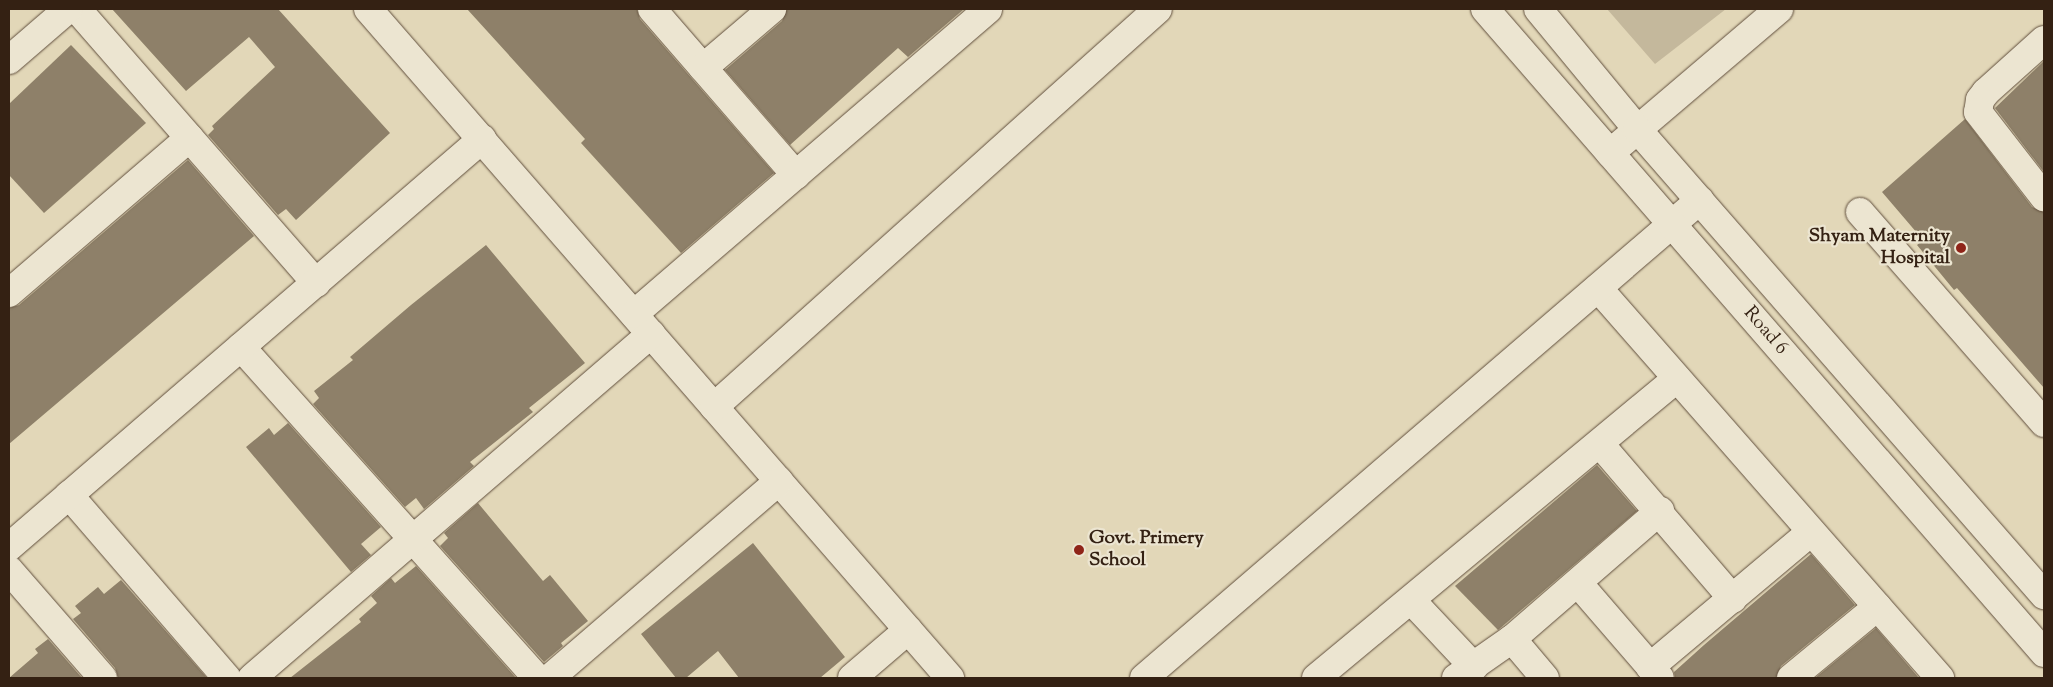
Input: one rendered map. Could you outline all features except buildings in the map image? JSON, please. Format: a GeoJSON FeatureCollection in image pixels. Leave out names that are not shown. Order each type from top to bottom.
{"type":"FeatureCollection","features":[{"type":"Feature","properties":{"kind":"street"},"geometry":{"type":"LineString","coordinates":[[9,60],[68,9]]}},
{"type":"Feature","properties":{"kind":"street"},"geometry":{"type":"LineString","coordinates":[[77,9],[316,283]]}},
{"type":"Feature","properties":{"kind":"street"},"geometry":{"type":"LineString","coordinates":[[368,9],[950,678]]}},
{"type":"Feature","properties":{"kind":"street"},"geometry":{"type":"LineString","coordinates":[[652,9],[796,174]]}},
{"type":"Feature","properties":{"kind":"street"},"geometry":{"type":"LineString","coordinates":[[703,68],[772,9]]}},
{"type":"Feature","properties":{"kind":"street"},"geometry":{"type":"LineString","coordinates":[[634,314],[988,9]]}},
{"type":"Feature","properties":{"kind":"street"},"geometry":{"type":"LineString","coordinates":[[714,407],[1158,9]]}},
{"type":"Feature","properties":{"kind":"street","name":"Road 6"},"geometry":{"type":"LineString","coordinates":[[1485,9],[2044,653]]}},
{"type":"Feature","properties":{"kind":"street","name":"Road 6"},"geometry":{"type":"LineString","coordinates":[[1538,9],[1637,129],[2044,595]]}},
{"type":"Feature","properties":{"kind":"street"},"geometry":{"type":"LineString","coordinates":[[1610,153],[1779,9]]}},
{"type":"Feature","properties":{"kind":"street"},"geometry":{"type":"LineString","coordinates":[[2044,40],[1986,92],[1980,100],[1978,112],[2044,197]]}},
{"type":"Feature","properties":{"kind":"street"},"geometry":{"type":"LineString","coordinates":[[9,293],[189,138]]}},
{"type":"Feature","properties":{"kind":"street"},"geometry":{"type":"LineString","coordinates":[[9,547],[482,140]]}},
{"type":"Feature","properties":{"kind":"street"},"geometry":{"type":"LineString","coordinates":[[1144,678],[1700,200]]}},
{"type":"Feature","properties":{"kind":"street"},"geometry":{"type":"LineString","coordinates":[[1860,212],[2035,395],[2044,423]]}},
{"type":"Feature","properties":{"kind":"street"},"geometry":{"type":"LineString","coordinates":[[1598,288],[1939,678]]}},
{"type":"Feature","properties":{"kind":"street"},"geometry":{"type":"LineString","coordinates":[[252,678],[651,334]]}},
{"type":"Feature","properties":{"kind":"street"},"geometry":{"type":"LineString","coordinates":[[241,347],[537,678]]}},
{"type":"Feature","properties":{"kind":"street"},"geometry":{"type":"LineString","coordinates":[[1316,678],[1600,444],[1677,378]]}},
{"type":"Feature","properties":{"kind":"street"},"geometry":{"type":"LineString","coordinates":[[1600,444],[1660,511],[1733,599]]}},
{"type":"Feature","properties":{"kind":"street"},"geometry":{"type":"LineString","coordinates":[[550,678],[779,481]]}},
{"type":"Feature","properties":{"kind":"street"},"geometry":{"type":"LineString","coordinates":[[69,495],[227,678]]}},
{"type":"Feature","properties":{"kind":"street"},"geometry":{"type":"LineString","coordinates":[[1410,600],[1465,672],[1512,639],[1660,511]]}},
{"type":"Feature","properties":{"kind":"street"},"geometry":{"type":"LineString","coordinates":[[1578,583],[1655,672],[1733,599],[1811,532]]}},
{"type":"Feature","properties":{"kind":"street"},"geometry":{"type":"LineString","coordinates":[[9,570],[103,678]]}},
{"type":"Feature","properties":{"kind":"street"},"geometry":{"type":"LineString","coordinates":[[1791,678],[1877,606]]}},
{"type":"Feature","properties":{"kind":"street"},"geometry":{"type":"LineString","coordinates":[[852,678],[908,630]]}},
{"type":"Feature","properties":{"kind":"street"},"geometry":{"type":"LineString","coordinates":[[1512,639],[1545,678]]}},
{"type":"Feature","properties":{"kind":"shaded area"},"geometry":{"type":"Polygon","coordinates":[[[1607,9],[1726,9],[1655,64],[1607,9]]]}},
{"type":"Feature","properties":{"kind":"place","name":"Shyam Maternity Hospital"},"geometry":{"type":"Point","coordinates":[1961,248]}},
{"type":"Feature","properties":{"kind":"place","name":"Govt. Primery School"},"geometry":{"type":"Point","coordinates":[1079,550]}}]}
